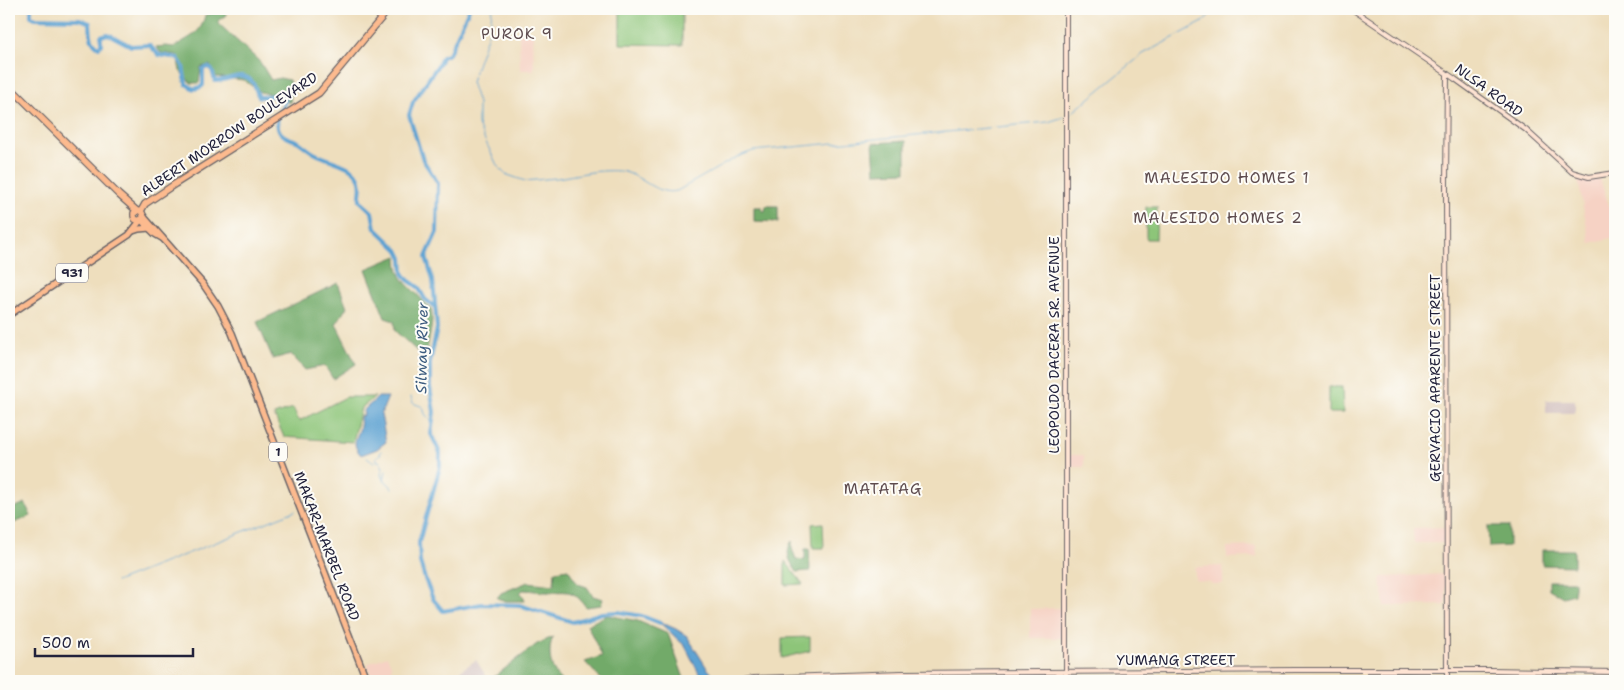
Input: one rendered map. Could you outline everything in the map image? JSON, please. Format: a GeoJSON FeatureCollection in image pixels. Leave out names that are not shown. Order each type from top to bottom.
{"type":"FeatureCollection","features":[{"type":"Feature","properties":{"kind":"highway","name":"ALBERT MORROW BOULEVARD"},"geometry":{"type":"LineString","coordinates":[[139,216],[145,204],[292,111],[324,88],[389,9]]}},
{"type":"Feature","properties":{"kind":"highway","name":"1"},"geometry":{"type":"LineString","coordinates":[[9,86],[139,216]]}},
{"type":"Feature","properties":{"kind":"main road","name":"LEOPOLDO DACERA SR. AVENUE"},"geometry":{"type":"LineString","coordinates":[[1066,9],[1066,681]]}},
{"type":"Feature","properties":{"kind":"main road","name":"NLSA ROAD"},"geometry":{"type":"LineString","coordinates":[[1352,9],[1526,130],[1572,172],[1589,177],[1615,173]]}},
{"type":"Feature","properties":{"kind":"main road","name":"GERVACIO APARENTE STREET"},"geometry":{"type":"LineString","coordinates":[[1447,74],[1447,681]]}},
{"type":"Feature","properties":{"kind":"main road","name":"MAKAR-MARBEL ROAD"},"geometry":{"type":"LineString","coordinates":[[139,216],[162,238],[203,284],[218,306],[232,333],[366,681]]}},
{"type":"Feature","properties":{"kind":"main road","name":"MAKAR-MARBEL ROAD"},"geometry":{"type":"LineString","coordinates":[[139,216],[160,233],[162,238]]}},
{"type":"Feature","properties":{"kind":"main road"},"geometry":{"type":"LineString","coordinates":[[133,230],[139,216]]}},
{"type":"Feature","properties":{"kind":"main road"},"geometry":{"type":"LineString","coordinates":[[133,230],[150,228]]}},
{"type":"Feature","properties":{"kind":"main road","name":"931"},"geometry":{"type":"LineString","coordinates":[[9,315],[133,230]]}},
{"type":"Feature","properties":{"kind":"main road","name":"YUMANG STREET"},"geometry":{"type":"LineString","coordinates":[[737,681],[754,678],[810,676],[1066,672],[1447,670],[1615,672]]}},
{"type":"Feature","properties":{"kind":"shaded area"},"geometry":{"type":"Polygon","coordinates":[[[519,33],[533,33],[534,70],[520,70],[519,33]]]}},
{"type":"Feature","properties":{"kind":"shaded area"},"geometry":{"type":"Polygon","coordinates":[[[1600,179],[1615,223],[1615,237],[1590,243],[1578,180],[1600,179]]]}},
{"type":"Feature","properties":{"kind":"shaded area"},"geometry":{"type":"Polygon","coordinates":[[[1546,400],[1575,400],[1575,413],[1546,413],[1546,400]]]}},
{"type":"Feature","properties":{"kind":"shaded area"},"geometry":{"type":"Polygon","coordinates":[[[1068,455],[1084,455],[1084,467],[1068,467],[1068,455]]]}},
{"type":"Feature","properties":{"kind":"shaded area"},"geometry":{"type":"Polygon","coordinates":[[[1446,527],[1446,543],[1414,543],[1413,528],[1446,527]]]}},
{"type":"Feature","properties":{"kind":"shaded area"},"geometry":{"type":"Polygon","coordinates":[[[1256,546],[1257,557],[1227,558],[1227,547],[1256,546]]]}},
{"type":"Feature","properties":{"kind":"shaded area"},"geometry":{"type":"Polygon","coordinates":[[[1223,566],[1223,584],[1211,584],[1211,582],[1195,580],[1195,567],[1223,566]]]}},
{"type":"Feature","properties":{"kind":"shaded area"},"geometry":{"type":"Polygon","coordinates":[[[1446,574],[1446,605],[1384,606],[1381,577],[1446,574]]]}},
{"type":"Feature","properties":{"kind":"shaded area"},"geometry":{"type":"Polygon","coordinates":[[[1062,608],[1062,638],[1030,638],[1030,609],[1062,608]]]}},
{"type":"Feature","properties":{"kind":"shaded area"},"geometry":{"type":"Polygon","coordinates":[[[387,656],[392,667],[384,681],[373,681],[367,664],[387,656]]]}},
{"type":"Feature","properties":{"kind":"shaded area"},"geometry":{"type":"Polygon","coordinates":[[[476,660],[489,681],[458,681],[454,675],[476,660]]]}},
{"type":"Feature","properties":{"kind":"green space"},"geometry":{"type":"Polygon","coordinates":[[[220,9],[225,9],[226,15],[219,20],[219,24],[260,62],[271,80],[280,78],[289,80],[292,89],[290,102],[288,103],[287,95],[281,91],[271,94],[260,92],[244,80],[216,77],[210,65],[201,67],[199,83],[191,83],[180,71],[177,55],[161,53],[156,47],[174,47],[198,31],[205,15],[218,12],[220,9]]]}},
{"type":"Feature","properties":{"kind":"green space"},"geometry":{"type":"Polygon","coordinates":[[[620,9],[682,9],[682,45],[620,44],[620,9]]]}},
{"type":"Feature","properties":{"kind":"green space"},"geometry":{"type":"Polygon","coordinates":[[[906,141],[906,172],[875,173],[873,143],[906,141]]]}},
{"type":"Feature","properties":{"kind":"green space"},"geometry":{"type":"Polygon","coordinates":[[[766,206],[778,206],[778,222],[754,221],[754,207],[762,207],[762,211],[765,211],[766,206]]]}},
{"type":"Feature","properties":{"kind":"green space"},"geometry":{"type":"Polygon","coordinates":[[[1146,207],[1157,207],[1156,239],[1147,239],[1146,237],[1146,207]]]}},
{"type":"Feature","properties":{"kind":"green space"},"geometry":{"type":"Polygon","coordinates":[[[397,256],[399,271],[402,277],[431,310],[432,324],[427,349],[417,351],[395,331],[394,321],[385,318],[366,269],[397,256]]]}},
{"type":"Feature","properties":{"kind":"green space"},"geometry":{"type":"Polygon","coordinates":[[[338,283],[347,307],[336,324],[356,364],[333,379],[325,366],[305,370],[291,354],[273,359],[257,322],[338,283]]]}},
{"type":"Feature","properties":{"kind":"green space"},"geometry":{"type":"Polygon","coordinates":[[[1329,387],[1342,387],[1343,413],[1329,413],[1329,387]]]}},
{"type":"Feature","properties":{"kind":"green space"},"geometry":{"type":"Polygon","coordinates":[[[346,397],[375,397],[361,408],[353,442],[284,437],[274,415],[293,408],[299,421],[346,397]]]}},
{"type":"Feature","properties":{"kind":"green space"},"geometry":{"type":"Polygon","coordinates":[[[25,503],[31,516],[9,525],[9,510],[25,503]]]}},
{"type":"Feature","properties":{"kind":"green space"},"geometry":{"type":"Polygon","coordinates":[[[823,523],[824,548],[813,548],[812,524],[823,523]]]}},
{"type":"Feature","properties":{"kind":"green space"},"geometry":{"type":"Polygon","coordinates":[[[1488,526],[1509,526],[1509,546],[1489,547],[1488,526]]]}},
{"type":"Feature","properties":{"kind":"green space"},"geometry":{"type":"Polygon","coordinates":[[[792,541],[792,549],[796,559],[805,560],[805,549],[809,549],[810,571],[797,572],[792,565],[788,550],[792,541]]]}},
{"type":"Feature","properties":{"kind":"green space"},"geometry":{"type":"Polygon","coordinates":[[[1542,550],[1574,550],[1574,566],[1542,565],[1542,550]]]}},
{"type":"Feature","properties":{"kind":"green space"},"geometry":{"type":"Polygon","coordinates":[[[785,561],[803,584],[785,585],[785,561]]]}},
{"type":"Feature","properties":{"kind":"green space"},"geometry":{"type":"Polygon","coordinates":[[[568,569],[578,584],[587,587],[593,596],[603,599],[601,605],[586,607],[575,595],[564,592],[523,590],[520,593],[524,601],[505,601],[497,598],[501,593],[528,582],[554,585],[555,571],[568,569]]]}},
{"type":"Feature","properties":{"kind":"green space"},"geometry":{"type":"Polygon","coordinates":[[[1549,581],[1574,581],[1574,594],[1563,597],[1549,589],[1549,581]]]}},
{"type":"Feature","properties":{"kind":"green space"},"geometry":{"type":"Polygon","coordinates":[[[607,615],[638,621],[668,634],[685,681],[603,681],[585,662],[602,656],[587,625],[607,615]]]}},
{"type":"Feature","properties":{"kind":"green space"},"geometry":{"type":"Polygon","coordinates":[[[553,637],[550,648],[552,667],[562,681],[496,681],[494,677],[537,644],[553,637]]]}},
{"type":"Feature","properties":{"kind":"green space"},"geometry":{"type":"Polygon","coordinates":[[[810,637],[810,651],[782,658],[782,638],[810,637]]]}},
{"type":"Feature","properties":{"kind":"green space"},"geometry":{"type":"Polygon","coordinates":[[[1380,676],[1416,676],[1416,681],[1380,681],[1380,676]]]}},
{"type":"Feature","properties":{"kind":"green space"},"geometry":{"type":"Polygon","coordinates":[[[890,678],[978,679],[978,681],[883,681],[890,678]]]}},
{"type":"Feature","properties":{"kind":"green space"},"geometry":{"type":"Polygon","coordinates":[[[1003,678],[1061,678],[1061,681],[1001,681],[1003,678]]]}},
{"type":"Feature","properties":{"kind":"water"},"geometry":{"type":"Polygon","coordinates":[[[378,397],[388,397],[381,414],[386,442],[377,449],[361,455],[355,443],[360,425],[360,417],[364,415],[363,411],[378,397]]]}},
{"type":"Feature","properties":{"kind":"water"},"geometry":{"type":"Polygon","coordinates":[[[658,621],[687,636],[707,668],[718,681],[703,681],[685,646],[658,621]]]}},
{"type":"Feature","properties":{"kind":"waterway"},"geometry":{"type":"LineString","coordinates":[[31,9],[31,16],[35,18],[80,19],[90,23],[92,39],[99,47],[101,45],[101,36],[108,34],[131,46],[149,45],[159,55],[178,58],[183,66],[186,84],[194,89],[203,85],[203,69],[208,67],[212,70],[215,81],[245,76],[253,83],[259,97],[285,96],[284,105],[277,122],[281,134],[297,141],[313,153],[346,166],[356,173],[361,183],[360,201],[372,212],[375,228],[398,250],[402,258],[403,273],[408,280],[418,287],[425,299],[435,307]]}},
{"type":"Feature","properties":{"kind":"waterway","name":"Silway River"},"geometry":{"type":"LineString","coordinates":[[469,9],[449,54],[442,57],[413,102],[409,115],[423,160],[438,183],[437,232],[426,257],[433,280],[437,328],[430,363],[430,387],[434,412],[431,434],[440,453],[440,467],[419,542],[420,562],[425,579],[433,599],[443,611],[482,604],[519,605],[573,622],[602,613],[618,612],[642,616],[660,623]]}},
{"type":"Feature","properties":{"kind":"waterway"},"geometry":{"type":"LineString","coordinates":[[492,9],[490,28],[471,82],[478,103],[478,125],[497,165],[505,174],[525,181],[556,178]]}},
{"type":"Feature","properties":{"kind":"waterway"},"geometry":{"type":"LineString","coordinates":[[1068,116],[1143,54],[1203,22],[1215,9]]}},
{"type":"Feature","properties":{"kind":"waterway"},"geometry":{"type":"LineString","coordinates":[[557,178],[596,172],[619,171],[669,192],[677,191],[737,157],[753,151],[1048,122],[1064,117]]}},
{"type":"Feature","properties":{"kind":"waterway"},"geometry":{"type":"LineString","coordinates":[[411,397],[413,403],[423,407],[425,414],[430,420],[434,420]]}},
{"type":"Feature","properties":{"kind":"waterway"},"geometry":{"type":"LineString","coordinates":[[377,460],[376,457],[380,455],[381,451]]}},
{"type":"Feature","properties":{"kind":"waterway"},"geometry":{"type":"LineString","coordinates":[[367,458],[374,463],[378,460],[383,467],[382,478],[392,489]]}},
{"type":"Feature","properties":{"kind":"waterway"},"geometry":{"type":"LineString","coordinates":[[384,481],[386,470]]}},
{"type":"Feature","properties":{"kind":"waterway"},"geometry":{"type":"LineString","coordinates":[[116,582],[295,511]]}},
{"type":"Feature","properties":{"kind":"district","name":"PUROK 9"},"geometry":{"type":"Point","coordinates":[517,34]}},
{"type":"Feature","properties":{"kind":"district","name":"MALESIDO HOMES 1"},"geometry":{"type":"Point","coordinates":[1227,178]}},
{"type":"Feature","properties":{"kind":"district","name":"MALESIDO HOMES 2"},"geometry":{"type":"Point","coordinates":[1218,218]}},
{"type":"Feature","properties":{"kind":"district","name":"MATATAG"},"geometry":{"type":"Point","coordinates":[883,489]}}]}
